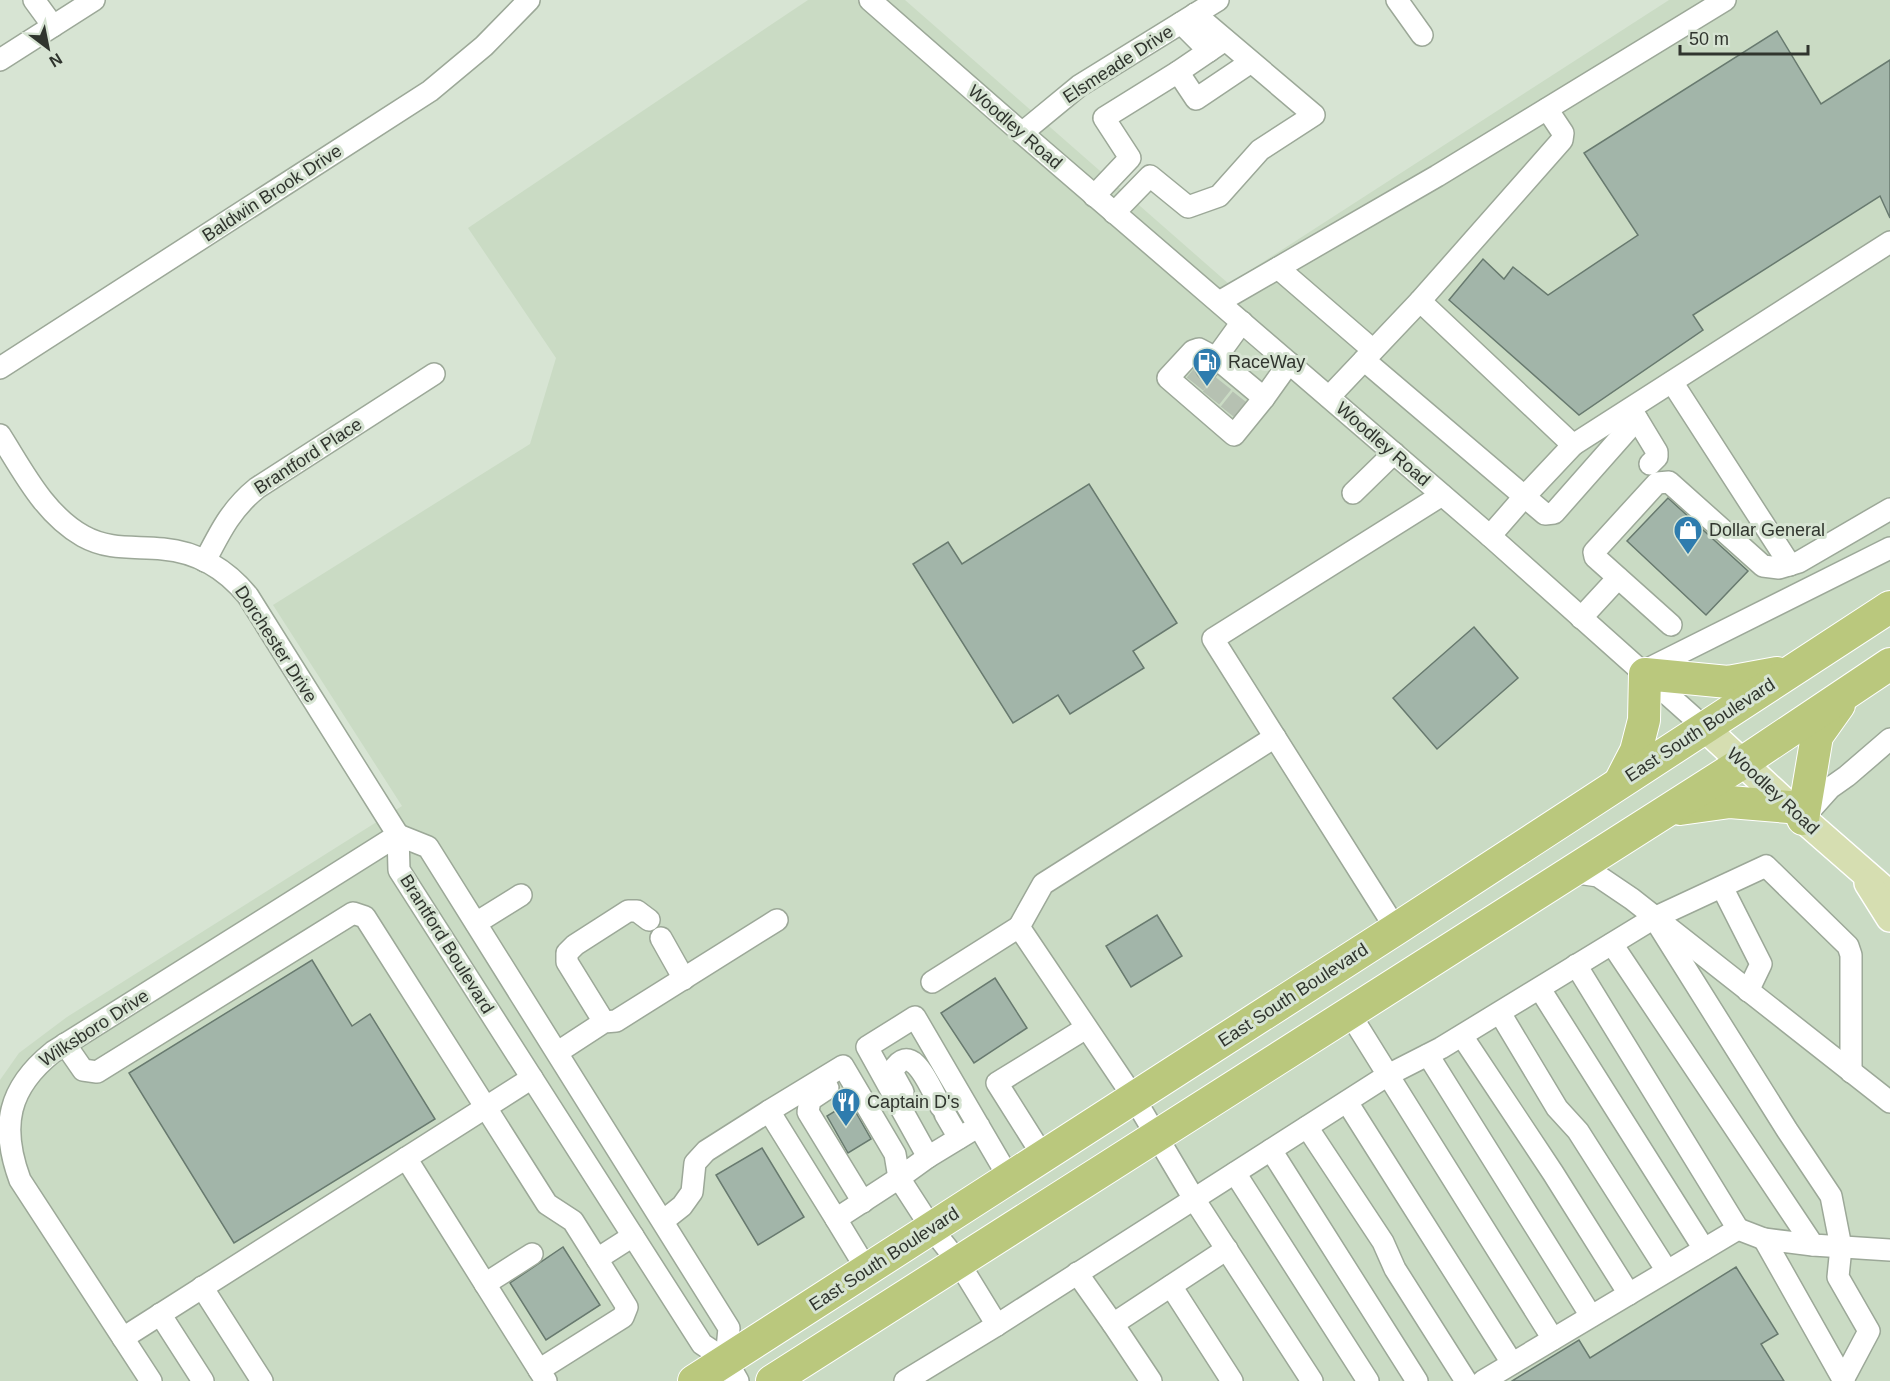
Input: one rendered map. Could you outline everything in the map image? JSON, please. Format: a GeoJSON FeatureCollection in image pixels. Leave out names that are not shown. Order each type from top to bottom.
{"type":"FeatureCollection","features":[{"type":"Feature","properties":{"kind":"highway","name":"East South Boulevard"},"geometry":{"type":"LineString","coordinates":[[694,1381],[732,1371],[867,1270],[1890,607]]}},
{"type":"Feature","properties":{"kind":"highway"},"geometry":{"type":"LineString","coordinates":[[772,1381],[1157,1138],[1742,763],[1890,664]]}},
{"type":"Feature","properties":{"kind":"highway"},"geometry":{"type":"LineString","coordinates":[[1620,782],[1636,751],[1644,720],[1643,673],[1728,682],[1790,671]]}},
{"type":"Feature","properties":{"kind":"highway"},"geometry":{"type":"LineString","coordinates":[[1667,811],[1730,802],[1796,813],[1817,736],[1848,692]]}},
{"type":"Feature","properties":{"kind":"main road","name":"Woodley Road"},"geometry":{"type":"LineString","coordinates":[[1704,727],[1796,813],[1890,895]]}},
{"type":"Feature","properties":{"kind":"main road"},"geometry":{"type":"LineString","coordinates":[[1860,869],[1890,918]]}},
{"type":"Feature","properties":{"kind":"street"},"geometry":{"type":"LineString","coordinates":[[34,0],[53,26]]}},
{"type":"Feature","properties":{"kind":"street"},"geometry":{"type":"LineString","coordinates":[[0,60],[94,0]]}},
{"type":"Feature","properties":{"kind":"street","name":"Baldwin Brook Drive"},"geometry":{"type":"LineString","coordinates":[[0,368],[430,91],[484,45],[529,0]]}},
{"type":"Feature","properties":{"kind":"street","name":"Woodley Road"},"geometry":{"type":"LineString","coordinates":[[870,0],[1490,536],[1704,727]]}},
{"type":"Feature","properties":{"kind":"street","name":"Elsmeade Drive"},"geometry":{"type":"LineString","coordinates":[[1022,133],[1079,86],[1218,0]]}},
{"type":"Feature","properties":{"kind":"street"},"geometry":{"type":"LineString","coordinates":[[1397,0],[1422,35]]}},
{"type":"Feature","properties":{"kind":"street"},"geometry":{"type":"LineString","coordinates":[[1219,303],[1437,176],[1725,0]]}},
{"type":"Feature","properties":{"kind":"street"},"geometry":{"type":"LineString","coordinates":[[1114,213],[1150,176],[1188,207],[1219,196],[1260,150],[1314,115],[1251,62],[1217,45],[1188,18]]}},
{"type":"Feature","properties":{"kind":"street"},"geometry":{"type":"LineString","coordinates":[[1094,196],[1130,158],[1104,118],[1217,45]]}},
{"type":"Feature","properties":{"kind":"street"},"geometry":{"type":"LineString","coordinates":[[1178,72],[1196,99],[1251,62]]}},
{"type":"Feature","properties":{"kind":"street"},"geometry":{"type":"LineString","coordinates":[[1329,397],[1420,301],[1562,140],[1563,133],[1547,108]]}},
{"type":"Feature","properties":{"kind":"street"},"geometry":{"type":"LineString","coordinates":[[1278,268],[1369,355],[1545,514],[1554,513],[1634,414],[1672,382],[1890,242]]}},
{"type":"Feature","properties":{"kind":"street"},"geometry":{"type":"LineString","coordinates":[[1420,301],[1574,445]]}},
{"type":"Feature","properties":{"kind":"street"},"geometry":{"type":"LineString","coordinates":[[1209,383],[1242,322]]}},
{"type":"Feature","properties":{"kind":"street"},"geometry":{"type":"LineString","coordinates":[[1241,404],[1288,363]]}},
{"type":"Feature","properties":{"kind":"street","name":"Brantford Place"},"geometry":{"type":"LineString","coordinates":[[205,561],[227,519],[257,488],[434,374]]}},
{"type":"Feature","properties":{"kind":"street"},"geometry":{"type":"LineString","coordinates":[[1672,382],[1790,565]]}},
{"type":"Feature","properties":{"kind":"street"},"geometry":{"type":"LineString","coordinates":[[1209,383],[1241,404]]}},
{"type":"Feature","properties":{"kind":"street"},"geometry":{"type":"LineString","coordinates":[[1209,383],[1241,404]]}},
{"type":"Feature","properties":{"kind":"street"},"geometry":{"type":"LineString","coordinates":[[1490,536],[1574,445],[1634,414]]}},
{"type":"Feature","properties":{"kind":"street"},"geometry":{"type":"LineString","coordinates":[[1634,414],[1657,452],[1657,457],[1650,464]]}},
{"type":"Feature","properties":{"kind":"street","name":"Dorchester Drive"},"geometry":{"type":"LineString","coordinates":[[0,435],[43,502],[56,517],[75,532],[106,545],[127,549],[162,548],[185,552],[225,571],[248,596],[398,835]]}},
{"type":"Feature","properties":{"kind":"street"},"geometry":{"type":"LineString","coordinates":[[1353,493],[1394,453]]}},
{"type":"Feature","properties":{"kind":"street"},"geometry":{"type":"LineString","coordinates":[[1671,625],[1595,557],[1594,552],[1657,483],[1669,482],[1763,566],[1779,568],[1799,562],[1890,510]]}},
{"type":"Feature","properties":{"kind":"street"},"geometry":{"type":"LineString","coordinates":[[1396,929],[1213,639],[1442,495]]}},
{"type":"Feature","properties":{"kind":"street"},"geometry":{"type":"LineString","coordinates":[[1643,673],[1890,548]]}},
{"type":"Feature","properties":{"kind":"street"},"geometry":{"type":"LineString","coordinates":[[1581,618],[1618,578]]}},
{"type":"Feature","properties":{"kind":"street"},"geometry":{"type":"LineString","coordinates":[[932,982],[1019,927],[1043,884],[1275,737]]}},
{"type":"Feature","properties":{"kind":"street"},"geometry":{"type":"LineString","coordinates":[[1796,813],[1847,776],[1890,739]]}},
{"type":"Feature","properties":{"kind":"street","name":"Brantford Boulevard"},"geometry":{"type":"LineString","coordinates":[[398,835],[428,847],[558,1052],[729,1328],[732,1371],[702,1344],[399,870],[398,835]]}},
{"type":"Feature","properties":{"kind":"street","name":"Wilksboro Drive"},"geometry":{"type":"LineString","coordinates":[[151,1381],[20,1180],[12,1161],[5,1118],[15,1096],[34,1067],[65,1044],[398,835]]}},
{"type":"Feature","properties":{"kind":"street"},"geometry":{"type":"LineString","coordinates":[[905,1381],[997,1325],[1388,1075],[1462,1036],[1654,918],[1767,866],[1848,946],[1851,955],[1851,1072]]}},
{"type":"Feature","properties":{"kind":"street"},"geometry":{"type":"LineString","coordinates":[[1571,872],[1598,876],[1632,899],[1890,1102]]}},
{"type":"Feature","properties":{"kind":"street"},"geometry":{"type":"LineString","coordinates":[[1722,887],[1761,964],[1748,991]]}},
{"type":"Feature","properties":{"kind":"street"},"geometry":{"type":"LineString","coordinates":[[476,923],[521,895]]}},
{"type":"Feature","properties":{"kind":"street"},"geometry":{"type":"LineString","coordinates":[[604,1022],[567,962],[567,953],[575,945],[628,911],[638,910],[649,920]]}},
{"type":"Feature","properties":{"kind":"street"},"geometry":{"type":"LineString","coordinates":[[65,1044],[83,1070],[97,1072],[353,913],[365,917],[548,1204],[573,1221],[627,1307],[623,1317],[543,1376],[406,1158]]}},
{"type":"Feature","properties":{"kind":"street"},"geometry":{"type":"LineString","coordinates":[[1654,918],[1787,1131],[1831,1196],[1840,1247],[1838,1277],[1869,1331],[1844,1381]]}},
{"type":"Feature","properties":{"kind":"street"},"geometry":{"type":"LineString","coordinates":[[558,1052],[604,1022],[616,1021],[777,920]]}},
{"type":"Feature","properties":{"kind":"street"},"geometry":{"type":"LineString","coordinates":[[1019,927],[1134,1098],[1194,1199],[1312,1381]]}},
{"type":"Feature","properties":{"kind":"street"},"geometry":{"type":"LineString","coordinates":[[661,938],[684,979]]}},
{"type":"Feature","properties":{"kind":"street"},"geometry":{"type":"LineString","coordinates":[[1612,944],[1813,1245]]}},
{"type":"Feature","properties":{"kind":"street"},"geometry":{"type":"LineString","coordinates":[[1576,965],[1738,1228],[1764,1239],[1890,1250]]}},
{"type":"Feature","properties":{"kind":"street"},"geometry":{"type":"LineString","coordinates":[[1540,989],[1704,1249]]}},
{"type":"Feature","properties":{"kind":"street"},"geometry":{"type":"LineString","coordinates":[[1500,1013],[1557,1108],[1578,1131],[1667,1271]]}},
{"type":"Feature","properties":{"kind":"street"},"geometry":{"type":"LineString","coordinates":[[1350,1014],[1552,1339]]}},
{"type":"Feature","properties":{"kind":"street"},"geometry":{"type":"LineString","coordinates":[[924,1138],[867,1047],[915,1017],[1009,1179]]}},
{"type":"Feature","properties":{"kind":"street"},"geometry":{"type":"LineString","coordinates":[[1043,1156],[997,1083],[1086,1028]]}},
{"type":"Feature","properties":{"kind":"street"},"geometry":{"type":"LineString","coordinates":[[1462,1036],[1553,1173],[1629,1294]]}},
{"type":"Feature","properties":{"kind":"street"},"geometry":{"type":"LineString","coordinates":[[917,1064],[935,1052]]}},
{"type":"Feature","properties":{"kind":"street"},"geometry":{"type":"LineString","coordinates":[[1428,1055],[1591,1316]]}},
{"type":"Feature","properties":{"kind":"street"},"geometry":{"type":"LineString","coordinates":[[924,1138],[892,1072],[897,1063],[903,1060],[910,1060],[917,1064],[959,1138]]}},
{"type":"Feature","properties":{"kind":"street"},"geometry":{"type":"LineString","coordinates":[[663,1221],[682,1206],[692,1192],[695,1163],[706,1151],[843,1066],[895,1154],[899,1178],[932,1229],[959,1263],[997,1325]]}},
{"type":"Feature","properties":{"kind":"street"},"geometry":{"type":"LineString","coordinates":[[123,1338],[532,1078]]}},
{"type":"Feature","properties":{"kind":"street"},"geometry":{"type":"LineString","coordinates":[[862,1100],[843,1085],[837,1084],[810,1100],[808,1112],[863,1202]]}},
{"type":"Feature","properties":{"kind":"street"},"geometry":{"type":"LineString","coordinates":[[1347,1102],[1512,1363]]}},
{"type":"Feature","properties":{"kind":"street"},"geometry":{"type":"LineString","coordinates":[[770,1111],[867,1270]]}},
{"type":"Feature","properties":{"kind":"street"},"geometry":{"type":"LineString","coordinates":[[924,1138],[959,1138],[979,1126]]}},
{"type":"Feature","properties":{"kind":"street"},"geometry":{"type":"LineString","coordinates":[[1307,1127],[1383,1242],[1395,1269],[1466,1381]]}},
{"type":"Feature","properties":{"kind":"street"},"geometry":{"type":"LineString","coordinates":[[836,1219],[899,1178],[924,1138]]}},
{"type":"Feature","properties":{"kind":"street"},"geometry":{"type":"LineString","coordinates":[[1271,1150],[1417,1381]]}},
{"type":"Feature","properties":{"kind":"street"},"geometry":{"type":"LineString","coordinates":[[1235,1173],[1368,1381]]}},
{"type":"Feature","properties":{"kind":"street"},"geometry":{"type":"LineString","coordinates":[[1483,1381],[1738,1228]]}},
{"type":"Feature","properties":{"kind":"street"},"geometry":{"type":"LineString","coordinates":[[597,1259],[633,1236]]}},
{"type":"Feature","properties":{"kind":"street"},"geometry":{"type":"LineString","coordinates":[[1764,1239],[1844,1381]]}},
{"type":"Feature","properties":{"kind":"street"},"geometry":{"type":"LineString","coordinates":[[1113,1324],[1227,1249]]}},
{"type":"Feature","properties":{"kind":"street"},"geometry":{"type":"LineString","coordinates":[[485,1284],[532,1254]]}},
{"type":"Feature","properties":{"kind":"street"},"geometry":{"type":"LineString","coordinates":[[1077,1272],[1151,1381]]}},
{"type":"Feature","properties":{"kind":"street"},"geometry":{"type":"LineString","coordinates":[[1171,1286],[1232,1381]]}},
{"type":"Feature","properties":{"kind":"street"},"geometry":{"type":"LineString","coordinates":[[202,1287],[262,1381]]}},
{"type":"Feature","properties":{"kind":"street"},"geometry":{"type":"LineString","coordinates":[[160,1314],[203,1381]]}},
{"type":"Feature","properties":{"kind":"shaded area"},"geometry":{"type":"Polygon","coordinates":[[[808,0],[905,0],[1229,284],[1669,0],[1890,0],[1890,1381],[0,1381],[0,1080],[19,1053],[67,1017],[402,806],[273,605],[530,444],[556,358],[468,228],[808,0]]]}},
{"type":"Feature","properties":{"kind":"building"},"geometry":{"type":"Polygon","coordinates":[[[1777,31],[1821,104],[1890,60],[1890,218],[1880,196],[1693,315],[1703,330],[1579,415],[1449,300],[1483,259],[1504,279],[1513,267],[1548,295],[1638,235],[1584,153],[1777,31]]]}},
{"type":"Feature","properties":{"kind":"building"},"geometry":{"type":"Polygon","coordinates":[[[1089,484],[1177,623],[1133,651],[1144,668],[1070,714],[1058,695],[1013,723],[913,564],[948,542],[962,564],[1089,484]]]}},
{"type":"Feature","properties":{"kind":"building","name":"Dollar General"},"geometry":{"type":"Polygon","coordinates":[[[1668,498],[1748,571],[1706,615],[1627,541],[1668,498]]]}},
{"type":"Feature","properties":{"kind":"building"},"geometry":{"type":"Polygon","coordinates":[[[1474,627],[1518,678],[1437,749],[1393,698],[1474,627]]]}},
{"type":"Feature","properties":{"kind":"building"},"geometry":{"type":"Polygon","coordinates":[[[1157,915],[1182,956],[1131,987],[1106,946],[1157,915]]]}},
{"type":"Feature","properties":{"kind":"building"},"geometry":{"type":"Polygon","coordinates":[[[312,960],[352,1026],[370,1014],[435,1119],[234,1243],[129,1073],[312,960]]]}},
{"type":"Feature","properties":{"kind":"building"},"geometry":{"type":"Polygon","coordinates":[[[995,978],[1027,1028],[974,1063],[941,1013],[995,978]]]}},
{"type":"Feature","properties":{"kind":"building"},"geometry":{"type":"Polygon","coordinates":[[[850,1102],[871,1139],[848,1153],[827,1116],[850,1102]]]}},
{"type":"Feature","properties":{"kind":"building"},"geometry":{"type":"Polygon","coordinates":[[[762,1148],[804,1217],[758,1245],[716,1175],[762,1148]]]}},
{"type":"Feature","properties":{"kind":"building"},"geometry":{"type":"Polygon","coordinates":[[[563,1247],[600,1305],[546,1340],[510,1283],[563,1247]]]}},
{"type":"Feature","properties":{"kind":"building"},"geometry":{"type":"Polygon","coordinates":[[[1736,1267],[1778,1334],[1761,1344],[1784,1381],[1512,1381],[1579,1340],[1590,1358],[1736,1267]]]}},
{"type":"Feature","properties":{"kind":"tunnel"},"geometry":{"type":"LineString","coordinates":[[1195,384],[1207,369]]}},
{"type":"Feature","properties":{"kind":"tunnel"},"geometry":{"type":"LineString","coordinates":[[1211,398],[1223,383]]}},
{"type":"Feature","properties":{"kind":"tunnel"},"geometry":{"type":"LineString","coordinates":[[1229,413],[1241,398]]}},
{"type":"Feature","properties":{"kind":"place","name":"RaceWay"},"geometry":{"type":"Point","coordinates":[1207,388]}},
{"type":"Feature","properties":{"kind":"place","name":"Dollar General"},"geometry":{"type":"Point","coordinates":[1688,556]}},
{"type":"Feature","properties":{"kind":"place","name":"Captain D's"},"geometry":{"type":"Point","coordinates":[846,1128]}}]}
